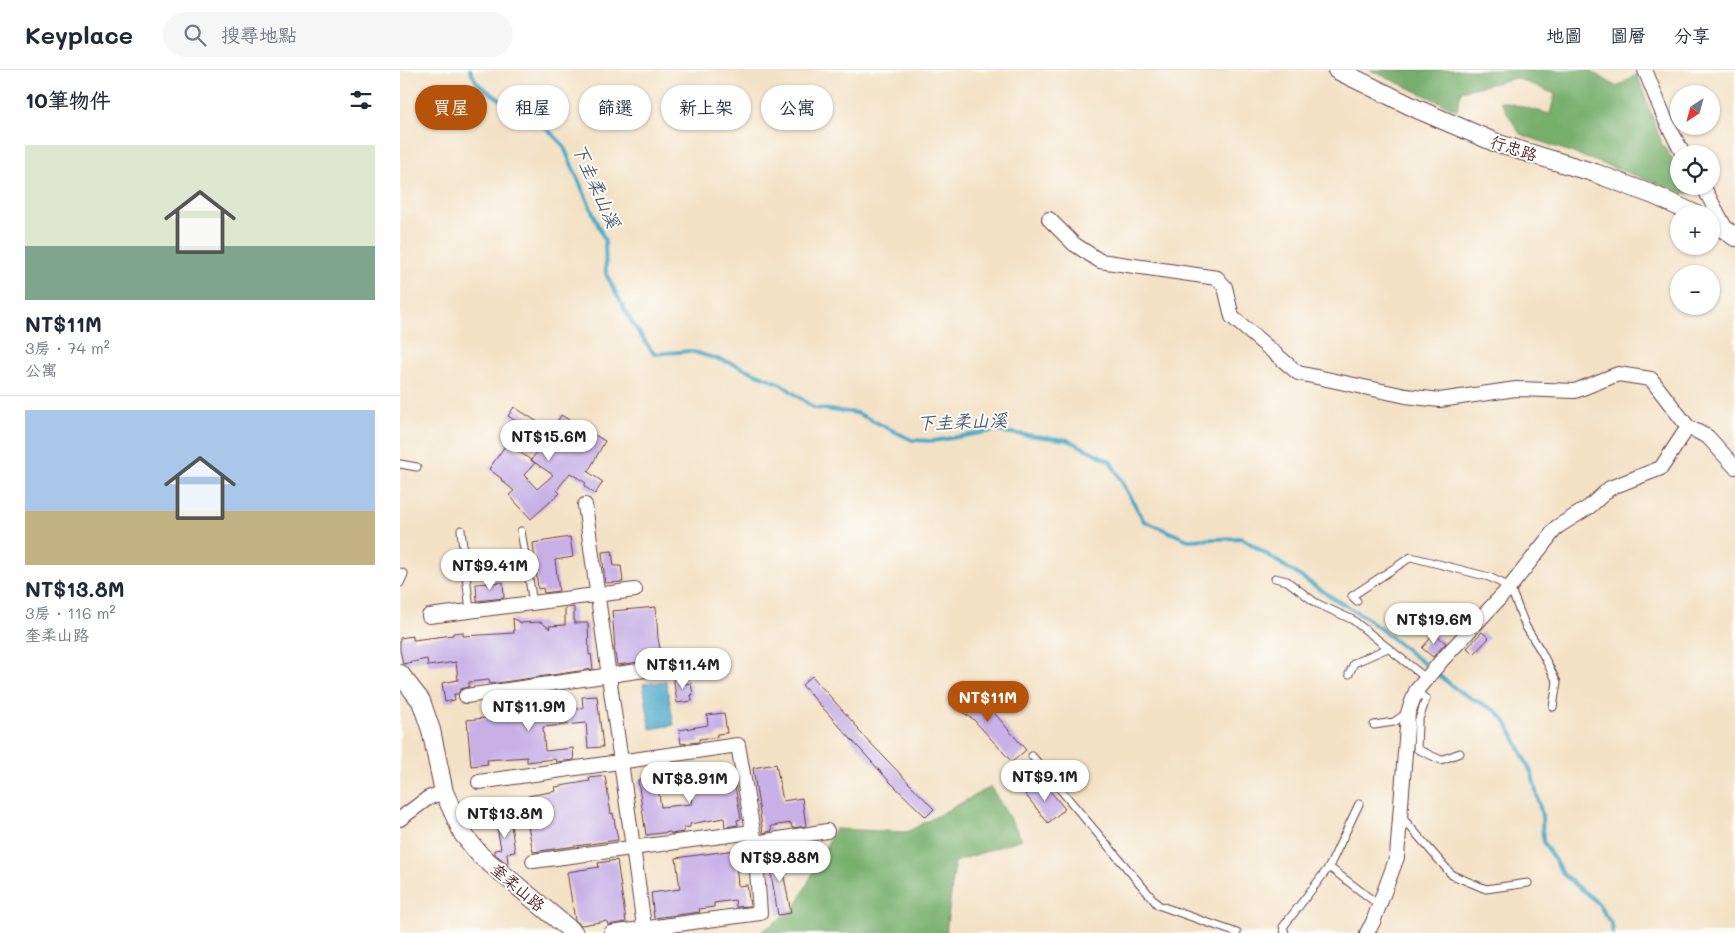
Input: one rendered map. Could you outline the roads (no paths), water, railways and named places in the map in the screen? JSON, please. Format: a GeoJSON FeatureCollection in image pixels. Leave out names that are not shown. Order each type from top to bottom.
{"type":"FeatureCollection","features":[{"type":"Feature","properties":{"kind":"street","name":"行忠路"},"geometry":{"type":"LineString","coordinates":[[1337,70],[1417,109],[1499,144],[1595,173],[1676,205]]}},
{"type":"Feature","properties":{"kind":"street"},"geometry":{"type":"LineString","coordinates":[[1645,70],[1665,119],[1678,145]]}},
{"type":"Feature","properties":{"kind":"street"},"geometry":{"type":"LineString","coordinates":[[1708,195],[1731,234]]}},
{"type":"Feature","properties":{"kind":"street"},"geometry":{"type":"LineString","coordinates":[[1049,219],[1074,244],[1100,261],[1217,278],[1225,288],[1232,317],[1298,373],[1396,394],[1440,400],[1516,389],[1575,391],[1618,374],[1651,380],[1688,427],[1708,437],[1735,467]]}},
{"type":"Feature","properties":{"kind":"street"},"geometry":{"type":"LineString","coordinates":[[1720,227],[1731,234]]}},
{"type":"Feature","properties":{"kind":"street"},"geometry":{"type":"LineString","coordinates":[[1367,933],[1380,905],[1397,857],[1408,712],[1416,691],[1510,587],[1557,527],[1589,507],[1610,488],[1661,468],[1688,427]]}},
{"type":"Feature","properties":{"kind":"street"},"geometry":{"type":"LineString","coordinates":[[585,505],[645,931]]}},
{"type":"Feature","properties":{"kind":"street"},"geometry":{"type":"LineString","coordinates":[[429,616],[635,590]]}},
{"type":"Feature","properties":{"kind":"street"},"geometry":{"type":"LineString","coordinates":[[466,696],[686,664]]}},
{"type":"Feature","properties":{"kind":"street","name":"奎柔山路"},"geometry":{"type":"LineString","coordinates":[[400,674],[421,701],[431,730],[444,792],[463,834],[480,855],[574,933]]}},
{"type":"Feature","properties":{"kind":"street"},"geometry":{"type":"LineString","coordinates":[[479,782],[738,745],[754,838],[760,913],[645,931],[611,932]]}},
{"type":"Feature","properties":{"kind":"street"},"geometry":{"type":"LineString","coordinates":[[400,820],[428,798],[444,792]]}},
{"type":"Feature","properties":{"kind":"street","name":"奎柔山路"},"geometry":{"type":"LineString","coordinates":[[533,861],[633,847],[827,831]]}},
{"type":"Feature","properties":{"kind":"lane"},"geometry":{"type":"LineString","coordinates":[[400,464],[418,467]]}},
{"type":"Feature","properties":{"kind":"lane"},"geometry":{"type":"LineString","coordinates":[[461,530],[470,611]]}},
{"type":"Feature","properties":{"kind":"lane"},"geometry":{"type":"LineString","coordinates":[[521,531],[533,603]]}},
{"type":"Feature","properties":{"kind":"lane"},"geometry":{"type":"LineString","coordinates":[[1357,601],[1352,596],[1410,557],[1489,577],[1510,587],[1526,627],[1541,650],[1557,682],[1553,707]]}},
{"type":"Feature","properties":{"kind":"lane"},"geometry":{"type":"LineString","coordinates":[[400,572],[404,574],[400,583]]}},
{"type":"Feature","properties":{"kind":"lane"},"geometry":{"type":"LineString","coordinates":[[1275,578],[1287,581],[1316,603],[1353,620],[1388,648],[1429,676]]}},
{"type":"Feature","properties":{"kind":"lane"},"geometry":{"type":"LineString","coordinates":[[1349,674],[1354,663],[1388,648]]}},
{"type":"Feature","properties":{"kind":"lane"},"geometry":{"type":"LineString","coordinates":[[1416,691],[1426,699],[1418,722],[1417,749],[1441,760],[1460,753]]}},
{"type":"Feature","properties":{"kind":"lane"},"geometry":{"type":"LineString","coordinates":[[1374,725],[1394,722],[1408,712]]}},
{"type":"Feature","properties":{"kind":"lane"},"geometry":{"type":"LineString","coordinates":[[1032,756],[1158,905],[1237,933]]}},
{"type":"Feature","properties":{"kind":"lane"},"geometry":{"type":"LineString","coordinates":[[1285,933],[1283,927],[1329,867],[1359,804]]}},
{"type":"Feature","properties":{"kind":"lane"},"geometry":{"type":"LineString","coordinates":[[1400,815],[1452,875],[1486,889],[1528,883]]}},
{"type":"Feature","properties":{"kind":"lane"},"geometry":{"type":"LineString","coordinates":[[1329,867],[1380,905]]}},
{"type":"Feature","properties":{"kind":"water"},"geometry":{"type":"Polygon","coordinates":[[[666,681],[674,725],[650,729],[643,684],[666,681]]]}},
{"type":"Feature","properties":{"kind":"waterway","name":"下圭柔山溪"},"geometry":{"type":"LineString","coordinates":[[470,70],[477,83],[514,110],[546,128],[563,145],[605,241],[606,274],[632,323],[654,354],[690,351],[731,363],[781,384],[814,408],[857,413],[912,440],[933,441],[994,431],[1068,440],[1110,461],[1144,521],[1188,540],[1242,538],[1365,617],[1460,692],[1496,711],[1507,723],[1532,774],[1542,816],[1543,842],[1564,875],[1598,903],[1612,925],[1613,933]]}}]}
